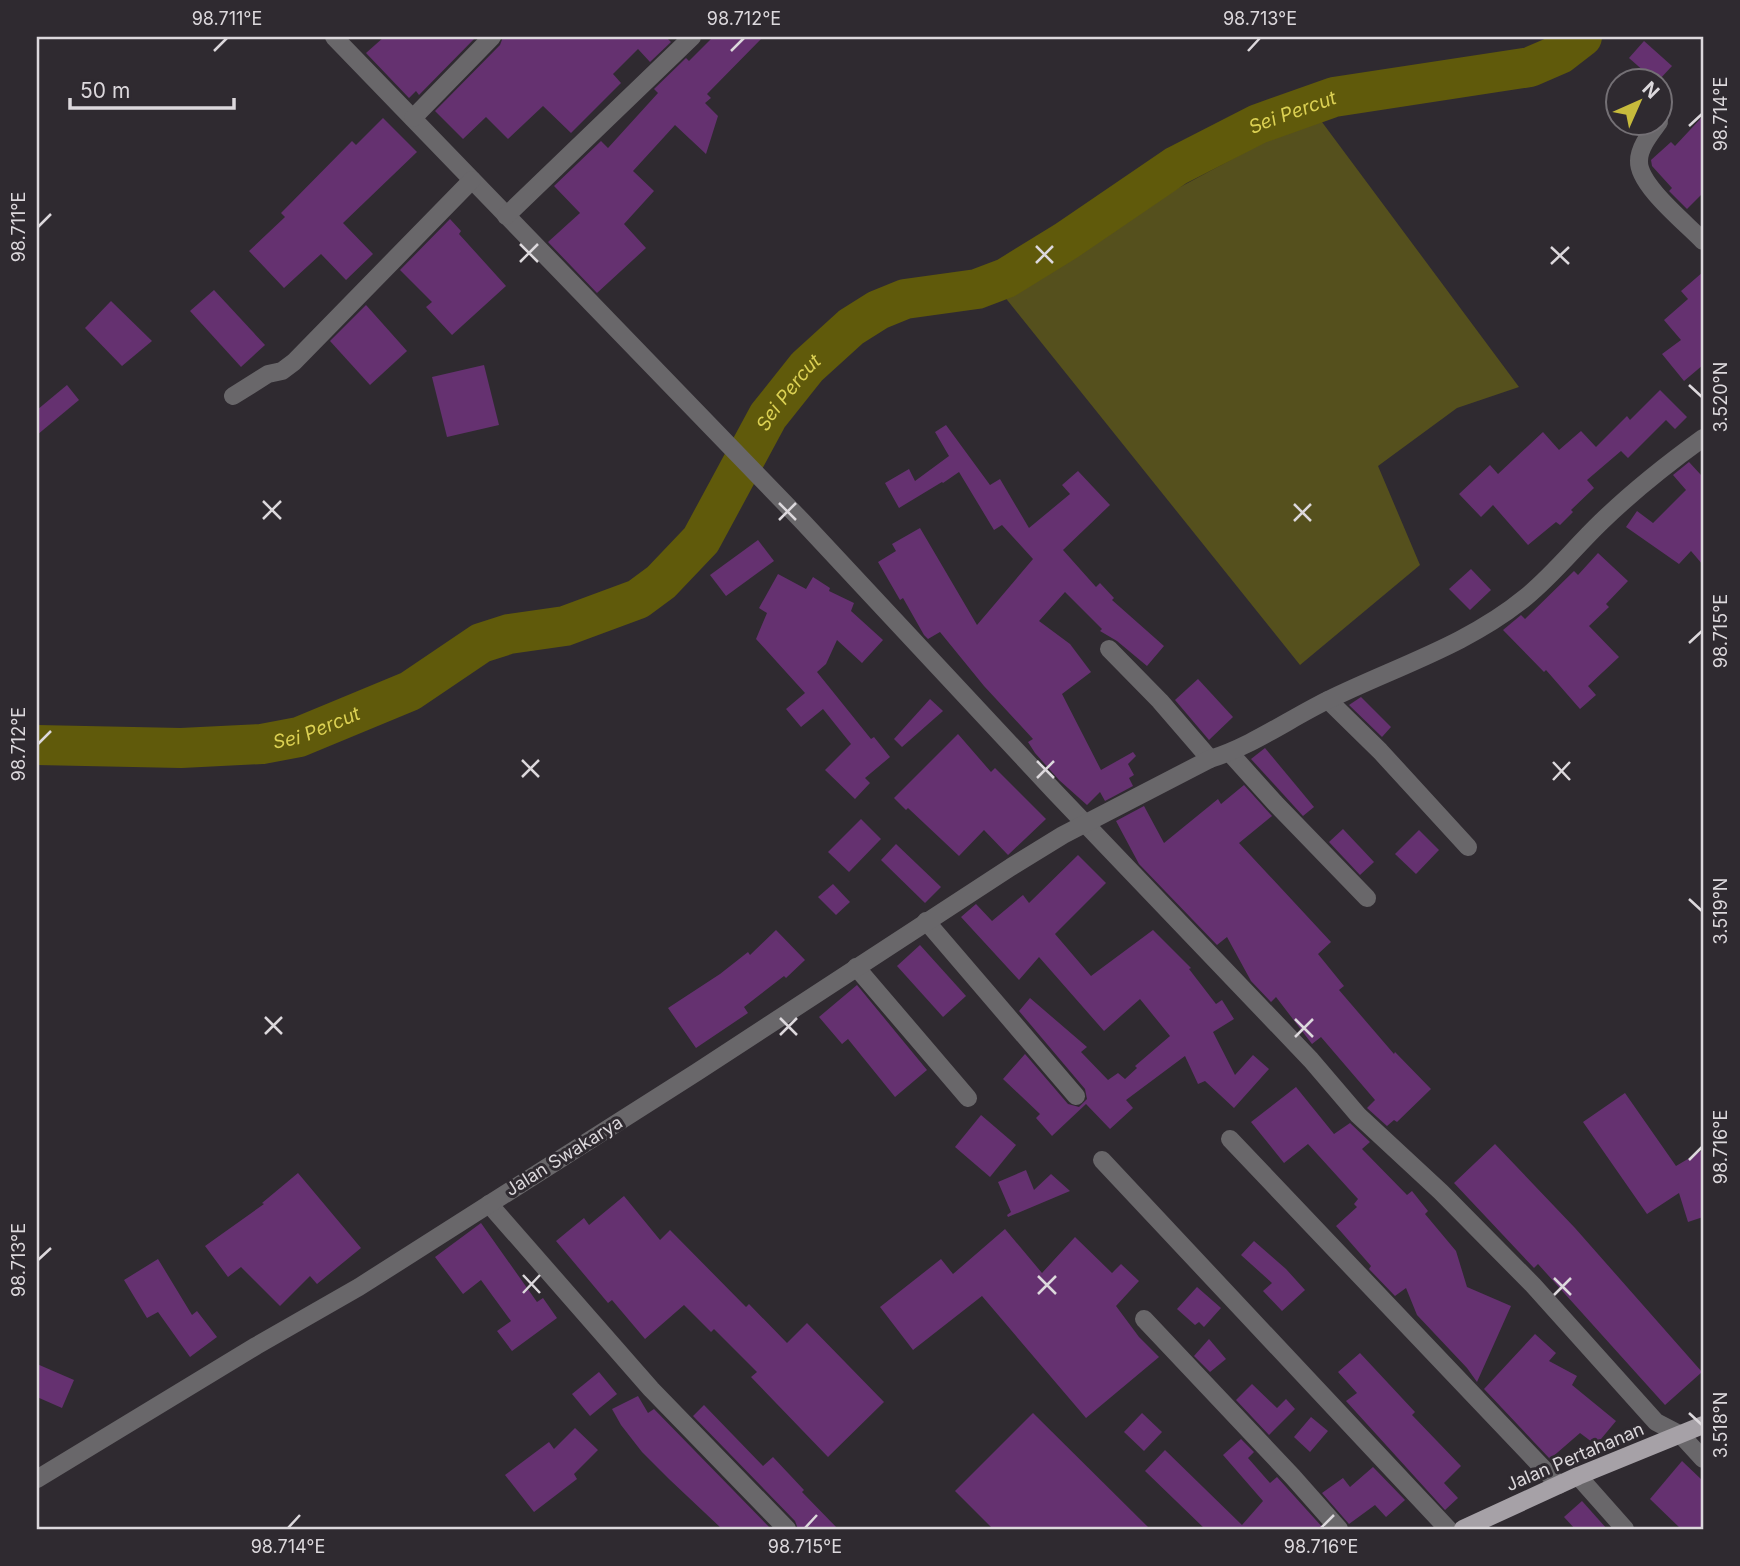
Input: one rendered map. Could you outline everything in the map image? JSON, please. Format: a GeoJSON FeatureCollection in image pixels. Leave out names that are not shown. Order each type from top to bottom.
{"type":"FeatureCollection","features":[{"type":"Feature","properties":{"kind":"main road","name":"Jalan Pertahanan"},"geometry":{"type":"LineString","coordinates":[[1464,1529],[1578,1476],[1703,1425]]}},
{"type":"Feature","properties":{"kind":"street"},"geometry":{"type":"LineString","coordinates":[[413,118],[492,37]]}},
{"type":"Feature","properties":{"kind":"street"},"geometry":{"type":"LineString","coordinates":[[506,216],[692,37]]}},
{"type":"Feature","properties":{"kind":"street"},"geometry":{"type":"LineString","coordinates":[[346,41],[413,118],[803,522],[1085,824],[1311,1060],[1358,1115],[1441,1192],[1533,1285],[1656,1422],[1681,1435],[1703,1459]]}},
{"type":"Feature","properties":{"kind":"street"},"geometry":{"type":"LineString","coordinates":[[1649,136],[1638,158],[1640,173],[1703,241]]}},
{"type":"Feature","properties":{"kind":"street"},"geometry":{"type":"LineString","coordinates":[[233,396],[268,374],[282,371],[294,362],[472,180]]}},
{"type":"Feature","properties":{"kind":"street","name":"Jalan Swakarya"},"geometry":{"type":"LineString","coordinates":[[37,1479],[359,1287],[1011,867],[1085,824],[1210,759],[1230,753],[1328,699],[1409,664],[1494,621],[1527,596],[1656,472],[1703,438]]}},
{"type":"Feature","properties":{"kind":"street"},"geometry":{"type":"LineString","coordinates":[[1109,649],[1160,701],[1210,759]]}},
{"type":"Feature","properties":{"kind":"street"},"geometry":{"type":"LineString","coordinates":[[1328,699],[1468,847]]}},
{"type":"Feature","properties":{"kind":"street"},"geometry":{"type":"LineString","coordinates":[[1230,753],[1367,898]]}},
{"type":"Feature","properties":{"kind":"street"},"geometry":{"type":"LineString","coordinates":[[926,921],[1076,1096]]}},
{"type":"Feature","properties":{"kind":"street"},"geometry":{"type":"LineString","coordinates":[[856,967],[968,1098]]}},
{"type":"Feature","properties":{"kind":"street"},"geometry":{"type":"LineString","coordinates":[[1230,1139],[1559,1485]]}},
{"type":"Feature","properties":{"kind":"street"},"geometry":{"type":"LineString","coordinates":[[1102,1160],[1448,1529]]}},
{"type":"Feature","properties":{"kind":"street"},"geometry":{"type":"LineString","coordinates":[[489,1204],[651,1389],[788,1529]]}},
{"type":"Feature","properties":{"kind":"street"},"geometry":{"type":"LineString","coordinates":[[1144,1319],[1339,1529]]}},
{"type":"Feature","properties":{"kind":"street"},"geometry":{"type":"LineString","coordinates":[[1578,1476],[1625,1529]]}},
{"type":"Feature","properties":{"kind":"shaded area"},"geometry":{"type":"Polygon","coordinates":[[[1316,114],[1519,387],[1457,408],[1378,466],[1420,565],[1300,665],[996,286],[1316,114]]]}},
{"type":"Feature","properties":{"kind":"building"},"geometry":{"type":"Polygon","coordinates":[[[384,37],[476,37],[419,95],[416,91],[409,98],[366,53],[384,37]]]}},
{"type":"Feature","properties":{"kind":"building"},"geometry":{"type":"Polygon","coordinates":[[[503,37],[666,37],[671,42],[650,62],[638,49],[613,74],[621,83],[571,133],[543,106],[508,139],[486,117],[463,139],[435,111],[500,45],[503,37]]]}},
{"type":"Feature","properties":{"kind":"building"},"geometry":{"type":"Polygon","coordinates":[[[713,37],[763,37],[707,94],[711,98],[705,103],[718,116],[706,154],[675,125],[633,171],[654,191],[624,224],[646,248],[597,293],[548,242],[580,213],[554,186],[601,141],[608,148],[658,93],[654,89],[686,58],[689,61],[713,37]]]}},
{"type":"Feature","properties":{"kind":"building"},"geometry":{"type":"Polygon","coordinates":[[[1644,41],[1672,66],[1638,66],[1629,58],[1644,41]]]}},
{"type":"Feature","properties":{"kind":"building"},"geometry":{"type":"Polygon","coordinates":[[[1703,116],[1703,193],[1687,209],[1669,191],[1672,188],[1652,166],[1651,160],[1671,142],[1675,146],[1703,116]]]}},
{"type":"Feature","properties":{"kind":"building"},"geometry":{"type":"Polygon","coordinates":[[[383,118],[417,152],[343,223],[373,254],[346,280],[321,254],[284,288],[249,251],[285,217],[281,213],[352,141],[356,145],[383,118]]]}},
{"type":"Feature","properties":{"kind":"building"},"geometry":{"type":"Polygon","coordinates":[[[450,219],[461,231],[459,234],[506,286],[452,335],[426,307],[432,302],[400,270],[450,219]]]}},
{"type":"Feature","properties":{"kind":"building"},"geometry":{"type":"Polygon","coordinates":[[[1703,272],[1703,365],[1684,381],[1662,354],[1681,340],[1664,320],[1688,299],[1681,291],[1703,272]]]}},
{"type":"Feature","properties":{"kind":"building"},"geometry":{"type":"Polygon","coordinates":[[[214,290],[265,345],[241,367],[190,311],[214,290]]]}},
{"type":"Feature","properties":{"kind":"building"},"geometry":{"type":"Polygon","coordinates":[[[111,301],[152,341],[122,366],[85,328],[111,301]]]}},
{"type":"Feature","properties":{"kind":"building"},"geometry":{"type":"Polygon","coordinates":[[[366,305],[407,351],[370,385],[330,341],[366,305]]]}},
{"type":"Feature","properties":{"kind":"building"},"geometry":{"type":"Polygon","coordinates":[[[484,365],[499,425],[447,437],[432,377],[484,365]]]}},
{"type":"Feature","properties":{"kind":"building"},"geometry":{"type":"Polygon","coordinates":[[[67,385],[79,400],[37,435],[37,410],[67,385]]]}},
{"type":"Feature","properties":{"kind":"building"},"geometry":{"type":"Polygon","coordinates":[[[1660,390],[1687,417],[1675,429],[1666,420],[1628,458],[1621,451],[1587,480],[1594,488],[1571,510],[1573,512],[1560,525],[1556,522],[1528,545],[1493,505],[1481,517],[1459,494],[1490,465],[1498,474],[1543,432],[1559,450],[1581,431],[1596,447],[1627,416],[1630,420],[1660,390]]]}},
{"type":"Feature","properties":{"kind":"building"},"geometry":{"type":"Polygon","coordinates":[[[946,425],[990,485],[1000,479],[1029,528],[1070,494],[1062,485],[1078,471],[1110,505],[1063,550],[1096,587],[1100,583],[1114,598],[1112,600],[1164,646],[1147,666],[1117,641],[1100,631],[1102,629],[1065,592],[1039,621],[1070,644],[1091,672],[1062,694],[1101,770],[1133,752],[1136,756],[1128,764],[1134,775],[1129,778],[1133,786],[1105,801],[1100,792],[1087,805],[1059,780],[1028,742],[1033,739],[984,686],[940,632],[928,639],[924,635],[878,562],[896,551],[892,544],[920,528],[977,625],[1033,559],[1002,525],[994,530],[959,472],[899,508],[885,483],[909,469],[915,481],[949,456],[935,432],[946,425]]]}},
{"type":"Feature","properties":{"kind":"building"},"geometry":{"type":"Polygon","coordinates":[[[1689,462],[1701,475],[1703,473],[1703,565],[1691,551],[1679,564],[1626,527],[1637,511],[1653,523],[1686,490],[1673,475],[1689,462]]]}},
{"type":"Feature","properties":{"kind":"building"},"geometry":{"type":"Polygon","coordinates":[[[758,540],[774,561],[726,596],[710,575],[758,540]]]}},
{"type":"Feature","properties":{"kind":"building"},"geometry":{"type":"Polygon","coordinates":[[[1598,553],[1628,581],[1606,604],[1609,607],[1589,626],[1619,657],[1588,686],[1596,695],[1580,709],[1546,670],[1544,672],[1503,630],[1521,615],[1525,619],[1574,571],[1578,575],[1598,553]]]}},
{"type":"Feature","properties":{"kind":"building"},"geometry":{"type":"Polygon","coordinates":[[[1471,569],[1491,590],[1470,610],[1449,589],[1471,569]]]}},
{"type":"Feature","properties":{"kind":"building"},"geometry":{"type":"Polygon","coordinates":[[[778,574],[806,589],[813,577],[830,588],[829,591],[854,603],[851,611],[883,640],[862,663],[837,640],[826,664],[817,672],[871,739],[874,737],[890,757],[865,778],[870,783],[855,799],[825,770],[851,744],[823,709],[801,727],[786,709],[805,693],[756,639],[767,613],[759,608],[778,574]]]}},
{"type":"Feature","properties":{"kind":"building"},"geometry":{"type":"Polygon","coordinates":[[[1198,679],[1233,717],[1209,740],[1175,700],[1198,679]]]}},
{"type":"Feature","properties":{"kind":"building"},"geometry":{"type":"Polygon","coordinates":[[[1361,697],[1391,727],[1382,737],[1349,705],[1361,697]]]}},
{"type":"Feature","properties":{"kind":"building"},"geometry":{"type":"Polygon","coordinates":[[[930,699],[943,711],[902,747],[894,739],[930,699]]]}},
{"type":"Feature","properties":{"kind":"building"},"geometry":{"type":"Polygon","coordinates":[[[958,734],[991,772],[995,768],[1046,819],[1008,855],[984,830],[959,856],[894,798],[958,734]]]}},
{"type":"Feature","properties":{"kind":"building"},"geometry":{"type":"Polygon","coordinates":[[[1265,748],[1314,807],[1303,816],[1251,759],[1265,748]]]}},
{"type":"Feature","properties":{"kind":"building"},"geometry":{"type":"Polygon","coordinates":[[[1244,785],[1272,816],[1239,843],[1331,942],[1318,954],[1344,986],[1339,990],[1394,1054],[1395,1052],[1431,1089],[1397,1122],[1394,1120],[1387,1126],[1367,1108],[1375,1100],[1321,1037],[1312,1044],[1276,997],[1271,1002],[1251,981],[1227,937],[1217,945],[1139,864],[1116,821],[1144,806],[1164,843],[1218,799],[1221,804],[1244,785]]]}},
{"type":"Feature","properties":{"kind":"building"},"geometry":{"type":"Polygon","coordinates":[[[861,819],[881,839],[849,872],[828,852],[861,819]]]}},
{"type":"Feature","properties":{"kind":"building"},"geometry":{"type":"Polygon","coordinates":[[[1343,829],[1374,862],[1360,875],[1329,842],[1343,829]]]}},
{"type":"Feature","properties":{"kind":"building"},"geometry":{"type":"Polygon","coordinates":[[[1419,830],[1439,850],[1416,874],[1395,854],[1419,830]]]}},
{"type":"Feature","properties":{"kind":"building"},"geometry":{"type":"Polygon","coordinates":[[[896,844],[941,887],[925,903],[881,860],[896,844]]]}},
{"type":"Feature","properties":{"kind":"building"},"geometry":{"type":"Polygon","coordinates":[[[1078,855],[1106,883],[1055,934],[1091,976],[1153,930],[1191,968],[1189,969],[1216,1004],[1222,1000],[1234,1019],[1213,1032],[1235,1075],[1253,1055],[1269,1069],[1234,1108],[1205,1081],[1198,1084],[1185,1056],[1126,1100],[1133,1108],[1110,1129],[1086,1104],[1052,1136],[1036,1118],[1040,1114],[1003,1079],[1025,1054],[1068,1104],[1079,1107],[1087,1099],[1085,1089],[1019,1011],[1030,998],[1087,1047],[1081,1052],[1108,1080],[1118,1073],[1125,1079],[1137,1068],[1135,1066],[1170,1036],[1140,999],[1104,1031],[1039,957],[1019,980],[961,917],[976,904],[992,921],[1023,895],[1029,903],[1078,855]]]}},
{"type":"Feature","properties":{"kind":"building"},"geometry":{"type":"Polygon","coordinates":[[[833,884],[850,902],[836,915],[818,897],[833,884]]]}},
{"type":"Feature","properties":{"kind":"building"},"geometry":{"type":"Polygon","coordinates":[[[776,930],[805,960],[786,978],[784,976],[744,1007],[748,1013],[696,1048],[668,1008],[748,952],[750,955],[776,930]]]}},
{"type":"Feature","properties":{"kind":"building"},"geometry":{"type":"Polygon","coordinates":[[[920,945],[966,996],[943,1017],[897,966],[920,945]]]}},
{"type":"Feature","properties":{"kind":"building"},"geometry":{"type":"Polygon","coordinates":[[[857,985],[927,1070],[895,1097],[848,1039],[842,1044],[819,1017],[857,985]]]}},
{"type":"Feature","properties":{"kind":"building"},"geometry":{"type":"Polygon","coordinates":[[[1296,1087],[1334,1134],[1350,1123],[1370,1142],[1362,1149],[1407,1195],[1412,1191],[1428,1211],[1425,1214],[1456,1251],[1467,1287],[1511,1306],[1477,1382],[1417,1315],[1406,1288],[1395,1296],[1369,1269],[1371,1266],[1336,1226],[1357,1207],[1354,1204],[1358,1199],[1308,1144],[1284,1163],[1251,1122],[1296,1087]]]}},
{"type":"Feature","properties":{"kind":"building"},"geometry":{"type":"Polygon","coordinates":[[[1625,1093],[1676,1166],[1703,1150],[1703,1217],[1688,1222],[1679,1193],[1647,1214],[1583,1122],[1625,1093]]]}},
{"type":"Feature","properties":{"kind":"building"},"geometry":{"type":"Polygon","coordinates":[[[981,1115],[1016,1145],[990,1177],[955,1147],[981,1115]]]}},
{"type":"Feature","properties":{"kind":"building"},"geometry":{"type":"Polygon","coordinates":[[[1495,1144],[1575,1228],[1702,1372],[1665,1405],[1538,1264],[1534,1268],[1454,1183],[1495,1144]]]}},
{"type":"Feature","properties":{"kind":"building"},"geometry":{"type":"Polygon","coordinates":[[[1026,1170],[1034,1190],[1051,1174],[1070,1191],[1008,1217],[1011,1212],[998,1182],[1026,1170]]]}},
{"type":"Feature","properties":{"kind":"building"},"geometry":{"type":"Polygon","coordinates":[[[298,1173],[361,1248],[317,1284],[310,1276],[280,1306],[241,1267],[228,1277],[205,1246],[264,1204],[262,1203],[298,1173]]]}},
{"type":"Feature","properties":{"kind":"building"},"geometry":{"type":"Polygon","coordinates":[[[624,1196],[660,1240],[670,1230],[746,1307],[749,1304],[787,1343],[807,1323],[884,1402],[828,1457],[751,1377],[757,1372],[714,1329],[711,1332],[684,1305],[645,1339],[612,1300],[608,1303],[556,1241],[584,1218],[589,1225],[624,1196]]]}},
{"type":"Feature","properties":{"kind":"building"},"geometry":{"type":"Polygon","coordinates":[[[481,1223],[537,1302],[543,1298],[557,1318],[512,1351],[497,1331],[511,1321],[481,1280],[463,1294],[435,1257],[481,1223]]]}},
{"type":"Feature","properties":{"kind":"building"},"geometry":{"type":"Polygon","coordinates":[[[1005,1229],[1042,1273],[1075,1237],[1112,1273],[1121,1264],[1139,1281],[1116,1306],[1139,1337],[1159,1357],[1086,1418],[982,1296],[913,1350],[880,1307],[941,1259],[953,1274],[1005,1229]]]}},
{"type":"Feature","properties":{"kind":"building"},"geometry":{"type":"Polygon","coordinates":[[[1254,1241],[1305,1290],[1282,1311],[1263,1291],[1272,1283],[1241,1255],[1254,1241]]]}},
{"type":"Feature","properties":{"kind":"building"},"geometry":{"type":"Polygon","coordinates":[[[158,1259],[192,1315],[197,1311],[217,1337],[190,1357],[158,1312],[147,1318],[124,1280],[158,1259]]]}},
{"type":"Feature","properties":{"kind":"building"},"geometry":{"type":"Polygon","coordinates":[[[1197,1287],[1221,1308],[1204,1327],[1199,1322],[1195,1325],[1177,1309],[1197,1287]]]}},
{"type":"Feature","properties":{"kind":"building"},"geometry":{"type":"Polygon","coordinates":[[[1535,1334],[1556,1353],[1549,1361],[1577,1376],[1572,1385],[1616,1421],[1596,1445],[1580,1433],[1550,1459],[1484,1389],[1535,1334]]]}},
{"type":"Feature","properties":{"kind":"building"},"geometry":{"type":"Polygon","coordinates":[[[1209,1339],[1226,1359],[1210,1372],[1194,1356],[1209,1339]]]}},
{"type":"Feature","properties":{"kind":"building"},"geometry":{"type":"Polygon","coordinates":[[[1360,1353],[1415,1412],[1412,1415],[1461,1466],[1444,1483],[1458,1498],[1445,1510],[1346,1401],[1357,1393],[1338,1372],[1360,1353]]]}},
{"type":"Feature","properties":{"kind":"building"},"geometry":{"type":"Polygon","coordinates":[[[37,1364],[74,1380],[62,1408],[37,1397],[37,1364]]]}},
{"type":"Feature","properties":{"kind":"building"},"geometry":{"type":"Polygon","coordinates":[[[599,1372],[617,1394],[590,1416],[572,1394],[599,1372]]]}},
{"type":"Feature","properties":{"kind":"building"},"geometry":{"type":"Polygon","coordinates":[[[1252,1384],[1277,1408],[1286,1399],[1295,1409],[1269,1435],[1236,1400],[1252,1384]]]}},
{"type":"Feature","properties":{"kind":"building"},"geometry":{"type":"Polygon","coordinates":[[[638,1396],[648,1413],[654,1409],[771,1529],[722,1529],[642,1452],[612,1409],[638,1396]]]}},
{"type":"Feature","properties":{"kind":"building"},"geometry":{"type":"Polygon","coordinates":[[[704,1405],[763,1466],[773,1457],[838,1529],[798,1529],[795,1521],[693,1416],[704,1405]]]}},
{"type":"Feature","properties":{"kind":"building"},"geometry":{"type":"Polygon","coordinates":[[[1033,1413],[1150,1529],[993,1529],[955,1491],[1033,1413]]]}},
{"type":"Feature","properties":{"kind":"building"},"geometry":{"type":"Polygon","coordinates":[[[1142,1413],[1162,1432],[1144,1451],[1124,1432],[1142,1413]]]}},
{"type":"Feature","properties":{"kind":"building"},"geometry":{"type":"Polygon","coordinates":[[[1311,1417],[1328,1431],[1310,1452],[1294,1437],[1311,1417]]]}},
{"type":"Feature","properties":{"kind":"building"},"geometry":{"type":"Polygon","coordinates":[[[575,1428],[598,1450],[574,1474],[577,1479],[534,1512],[505,1475],[549,1442],[554,1449],[575,1428]]]}},
{"type":"Feature","properties":{"kind":"building"},"geometry":{"type":"Polygon","coordinates":[[[1241,1439],[1254,1452],[1248,1458],[1270,1483],[1277,1477],[1324,1529],[1205,1529],[1145,1471],[1165,1450],[1242,1525],[1263,1501],[1223,1455],[1241,1439]]]}},
{"type":"Feature","properties":{"kind":"building"},"geometry":{"type":"Polygon","coordinates":[[[1682,1461],[1703,1481],[1703,1529],[1681,1529],[1650,1499],[1682,1461]]]}},
{"type":"Feature","properties":{"kind":"building"},"geometry":{"type":"Polygon","coordinates":[[[1373,1467],[1405,1500],[1386,1517],[1375,1505],[1349,1524],[1322,1493],[1343,1478],[1350,1487],[1373,1467]]]}},
{"type":"Feature","properties":{"kind":"building"},"geometry":{"type":"Polygon","coordinates":[[[1582,1501],[1607,1529],[1575,1529],[1564,1517],[1582,1501]]]}},
{"type":"Feature","properties":{"kind":"waterway","name":"Sei Percut"},"geometry":{"type":"LineString","coordinates":[[37,745],[181,748],[262,744],[299,737],[410,691],[481,643],[509,634],[565,626],[638,599],[661,582],[701,540],[768,416],[807,367],[851,327],[878,310],[905,299],[977,289],[1006,278],[1066,241],[1176,166],[1258,124],[1334,97],[1530,67],[1560,54],[1582,37]]}}]}
